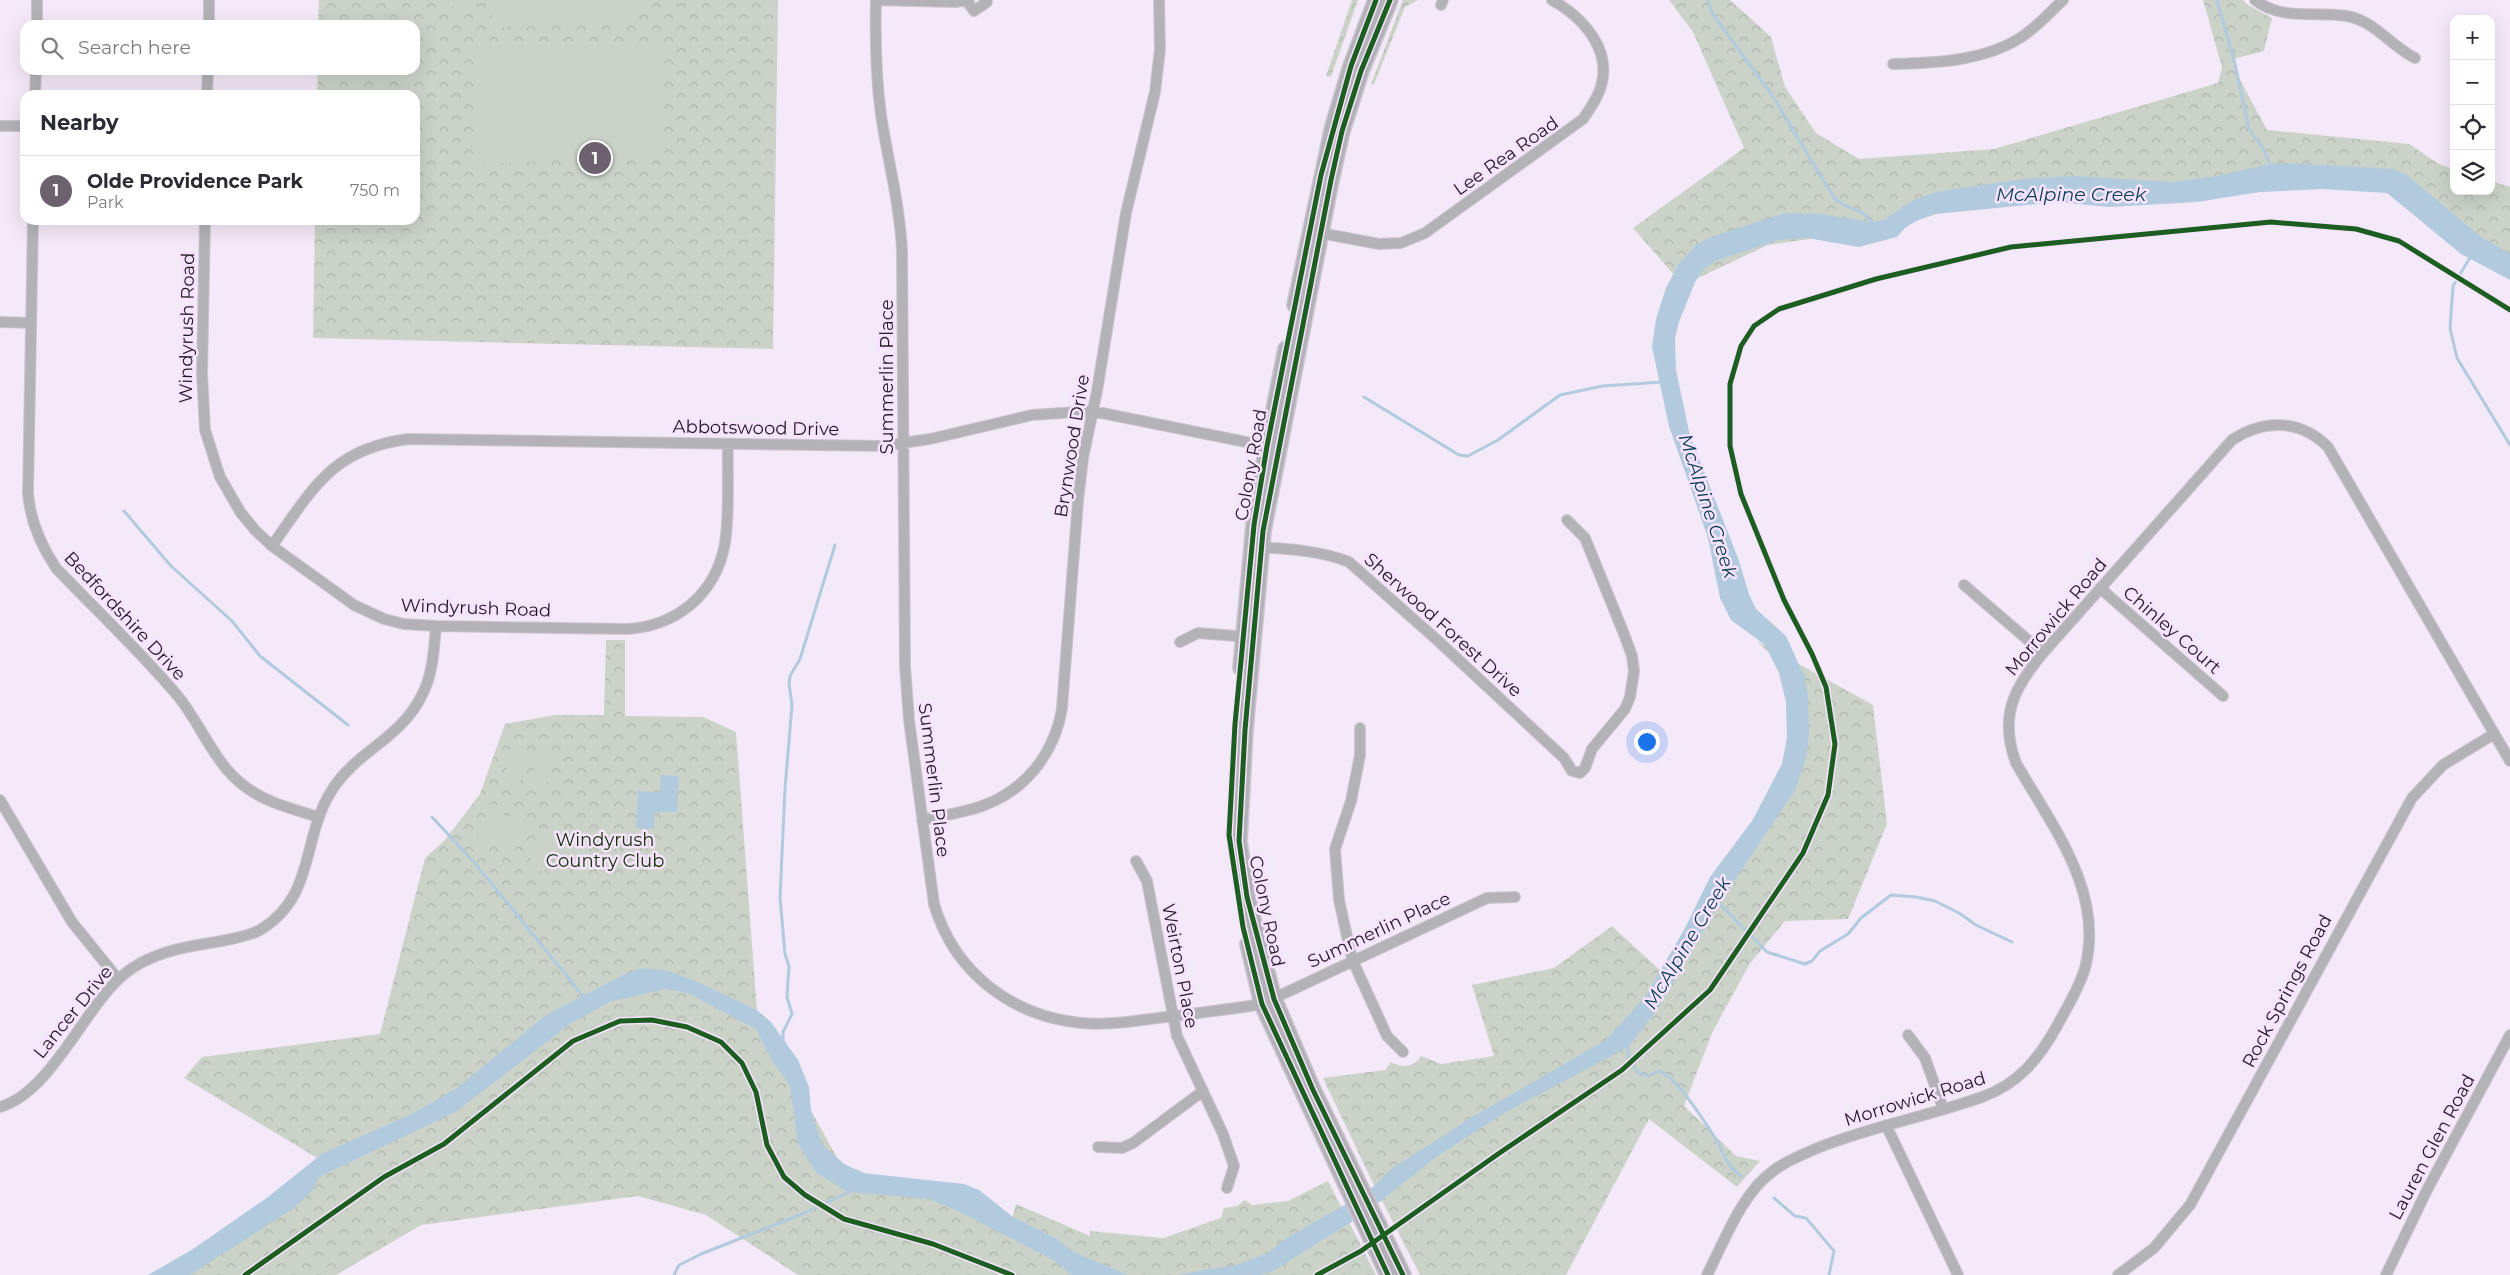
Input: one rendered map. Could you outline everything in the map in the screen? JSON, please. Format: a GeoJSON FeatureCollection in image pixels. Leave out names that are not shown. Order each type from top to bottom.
{"type":"FeatureCollection","features":[{"type":"Feature","properties":{"kind":"main road","name":"Colony Road"},"geometry":{"type":"LineString","coordinates":[[1371,30],[1376,0]]}},
{"type":"Feature","properties":{"kind":"main road","name":"Colony Road"},"geometry":{"type":"LineString","coordinates":[[1388,1275],[1336,1151],[1268,1001],[1243,927],[1229,835],[1235,724],[1249,637],[1258,548],[1273,447],[1315,232],[1333,126],[1371,30],[1390,0]]}},
{"type":"Feature","properties":{"kind":"main road","name":"Colony Road"},"geometry":{"type":"LineString","coordinates":[[1336,1151],[1402,1275]]}},
{"type":"Feature","properties":{"kind":"street"},"geometry":{"type":"LineString","coordinates":[[37,0],[37,20]]}},
{"type":"Feature","properties":{"kind":"street"},"geometry":{"type":"LineString","coordinates":[[208,20],[209,0]]}},
{"type":"Feature","properties":{"kind":"street"},"geometry":{"type":"LineString","coordinates":[[876,0],[968,1],[974,11],[986,2],[985,0]]}},
{"type":"Feature","properties":{"kind":"street","name":"Summerlin Place"},"geometry":{"type":"LineString","coordinates":[[876,0],[876,68],[880,106],[897,194],[901,232],[905,666],[909,720],[934,904],[941,926],[960,958],[989,988],[1025,1008],[1059,1019],[1081,1023],[1135,1022],[1227,1010],[1268,1001],[1352,959],[1487,898],[1515,897]]}},
{"type":"Feature","properties":{"kind":"street","name":"Brynwood Drive"},"geometry":{"type":"LineString","coordinates":[[922,820],[981,807],[1010,792],[1038,767],[1056,735],[1062,708],[1078,501],[1126,213],[1155,92],[1160,49],[1159,0]]}},
{"type":"Feature","properties":{"kind":"street","name":"Lee Rea Road"},"geometry":{"type":"LineString","coordinates":[[1315,232],[1379,244],[1401,243],[1425,233],[1583,119],[1600,91],[1602,75],[1598,46],[1582,21],[1552,0]]}},
{"type":"Feature","properties":{"kind":"street"},"geometry":{"type":"LineString","coordinates":[[1893,64],[1943,61],[1989,53],[2022,38],[2063,0]]}},
{"type":"Feature","properties":{"kind":"street"},"geometry":{"type":"LineString","coordinates":[[2256,0],[2268,8],[2287,14],[2337,15],[2356,19],[2375,29],[2415,58]]}},
{"type":"Feature","properties":{"kind":"street"},"geometry":{"type":"LineString","coordinates":[[35,90],[36,75]]}},
{"type":"Feature","properties":{"kind":"street"},"geometry":{"type":"LineString","coordinates":[[207,90],[208,75]]}},
{"type":"Feature","properties":{"kind":"street"},"geometry":{"type":"LineString","coordinates":[[0,126],[20,126]]}},
{"type":"Feature","properties":{"kind":"street","name":"Bedfordshire Drive"},"geometry":{"type":"LineString","coordinates":[[33,225],[28,492],[33,525],[46,552],[56,568],[177,695],[197,723],[214,753],[234,778],[255,793],[318,817]]}},
{"type":"Feature","properties":{"kind":"street","name":"Windyrush Road"},"geometry":{"type":"LineString","coordinates":[[205,225],[202,373],[205,430],[214,464],[229,495],[241,513],[272,546],[365,612],[404,624],[436,626],[637,628],[664,622],[680,614],[694,603],[709,585],[721,560],[726,529],[728,444]]}},
{"type":"Feature","properties":{"kind":"street"},"geometry":{"type":"LineString","coordinates":[[0,322],[31,323]]}},
{"type":"Feature","properties":{"kind":"street","name":"Abbotswood Drive"},"geometry":{"type":"LineString","coordinates":[[272,546],[319,481],[335,465],[354,453],[388,441],[408,439],[881,446],[1032,415],[1092,411],[1273,447]]}},
{"type":"Feature","properties":{"kind":"street","name":"Morrowick Road"},"geometry":{"type":"LineString","coordinates":[[1707,1275],[1747,1198],[1772,1171],[1789,1160],[1818,1148],[1996,1091],[2028,1068],[2045,1047],[2076,991],[2084,969],[2090,933],[2089,914],[2082,884],[2076,870],[2016,763],[2008,732],[2009,715],[2018,686],[2043,654],[2232,440],[2260,426],[2280,424],[2299,428],[2321,440],[2341,468],[2510,761]]}},
{"type":"Feature","properties":{"kind":"street","name":"Sherwood Forest Drive"},"geometry":{"type":"LineString","coordinates":[[1258,548],[1329,556],[1349,562],[1436,639],[1564,758],[1572,771],[1580,774],[1585,768],[1592,749],[1625,709],[1630,697],[1634,671],[1632,656],[1624,634],[1584,538],[1567,520]]}},
{"type":"Feature","properties":{"kind":"street"},"geometry":{"type":"LineString","coordinates":[[1964,585],[2043,654]]}},
{"type":"Feature","properties":{"kind":"street","name":"Chinley Court"},"geometry":{"type":"LineString","coordinates":[[2100,588],[2223,696]]}},
{"type":"Feature","properties":{"kind":"street","name":"Lancer Drive"},"geometry":{"type":"LineString","coordinates":[[0,1107],[21,1097],[40,1078],[78,1031],[98,1001],[118,979],[131,969],[158,955],[238,938],[259,930],[271,922],[290,904],[298,891],[318,817],[332,790],[347,770],[387,739],[413,712],[426,686],[431,668],[436,626]]}},
{"type":"Feature","properties":{"kind":"street"},"geometry":{"type":"LineString","coordinates":[[1180,642],[1198,634],[1249,637]]}},
{"type":"Feature","properties":{"kind":"street"},"geometry":{"type":"LineString","coordinates":[[1360,728],[1360,755],[1351,801],[1335,849],[1340,900],[1352,959],[1387,1036],[1403,1052]]}},
{"type":"Feature","properties":{"kind":"street","name":"Rock Springs Road"},"geometry":{"type":"LineString","coordinates":[[2118,1275],[2154,1248],[2190,1205],[2412,798],[2443,766],[2494,734]]}},
{"type":"Feature","properties":{"kind":"street"},"geometry":{"type":"LineString","coordinates":[[0,800],[72,922],[118,979]]}},
{"type":"Feature","properties":{"kind":"street","name":"Weirton Place"},"geometry":{"type":"LineString","coordinates":[[1136,861],[1147,881],[1166,990],[1174,1016],[1176,1036],[1223,1134],[1234,1166],[1227,1188]]}},
{"type":"Feature","properties":{"kind":"street"},"geometry":{"type":"LineString","coordinates":[[1908,1035],[1925,1058],[1943,1108]]}},
{"type":"Feature","properties":{"kind":"street","name":"Lauren Glen Road"},"geometry":{"type":"LineString","coordinates":[[2386,1275],[2428,1188],[2510,1035]]}},
{"type":"Feature","properties":{"kind":"street"},"geometry":{"type":"LineString","coordinates":[[1098,1148],[1122,1148],[1133,1143],[1203,1091]]}},
{"type":"Feature","properties":{"kind":"street"},"geometry":{"type":"LineString","coordinates":[[1886,1125],[1958,1275]]}},
{"type":"Feature","properties":{"kind":"green space"},"geometry":{"type":"Polygon","coordinates":[[[319,0],[778,0],[773,349],[313,338],[315,225],[420,225],[420,90],[317,90],[318,75],[420,75],[420,20],[318,20],[319,0]]]}},
{"type":"Feature","properties":{"kind":"green space"},"geometry":{"type":"Polygon","coordinates":[[[428,0],[478,0],[475,12],[428,0]]]}},
{"type":"Feature","properties":{"kind":"green space"},"geometry":{"type":"Polygon","coordinates":[[[491,0],[546,0],[550,13],[554,0],[641,0],[641,14],[634,22],[499,27],[492,24],[491,0]]]}},
{"type":"Feature","properties":{"kind":"green space"},"geometry":{"type":"Polygon","coordinates":[[[1352,0],[1358,0],[1331,77],[1326,76],[1352,0]]]}},
{"type":"Feature","properties":{"kind":"green space"},"geometry":{"type":"Polygon","coordinates":[[[1403,0],[1418,0],[1405,7],[1374,84],[1371,84],[1403,0]]]}},
{"type":"Feature","properties":{"kind":"green space"},"geometry":{"type":"Polygon","coordinates":[[[1669,0],[1730,0],[1771,37],[1785,87],[1816,133],[1859,159],[1994,149],[2218,83],[2222,67],[2203,0],[2243,0],[2248,5],[2272,18],[2264,51],[2233,59],[2238,76],[2267,130],[2409,144],[2439,164],[2450,168],[2450,195],[2495,195],[2495,182],[2510,187],[2510,271],[2377,172],[1961,201],[1866,231],[1768,245],[1683,285],[1633,228],[1744,148],[1693,32],[1669,0]]]}},
{"type":"Feature","properties":{"kind":"green space"},"geometry":{"type":"Polygon","coordinates":[[[661,45],[665,154],[476,165],[474,46],[661,45]]]}},
{"type":"Feature","properties":{"kind":"green space","name":"Windyrush Country Club"},"geometry":{"type":"Polygon","coordinates":[[[606,640],[625,640],[625,716],[703,717],[736,732],[758,1024],[775,1045],[840,1163],[1009,1230],[1016,1204],[1090,1236],[1090,1231],[1163,1238],[1221,1218],[1224,1208],[1237,1206],[1245,1200],[1252,1205],[1288,1201],[1328,1181],[1376,1275],[798,1275],[706,1215],[638,1196],[421,1225],[336,1275],[167,1275],[324,1162],[184,1078],[202,1057],[380,1034],[425,858],[445,840],[480,794],[505,724],[555,715],[604,715],[606,640]]]}},
{"type":"Feature","properties":{"kind":"green space"},"geometry":{"type":"Polygon","coordinates":[[[1757,641],[1873,705],[1887,824],[1848,919],[1785,921],[1749,965],[1712,1033],[1684,1106],[1736,1156],[1760,1161],[1737,1187],[1649,1119],[1566,1275],[1420,1275],[1370,1177],[1323,1078],[1385,1070],[1391,1062],[1408,1066],[1415,1063],[1421,1056],[1441,1064],[1494,1056],[1472,985],[1554,968],[1612,926],[1664,974],[1798,765],[1791,675],[1757,641]]]}},
{"type":"Feature","properties":{"kind":"green space"},"geometry":{"type":"Polygon","coordinates":[[[516,745],[531,751],[518,786],[502,780],[516,745]]]}},
{"type":"Feature","properties":{"kind":"green space"},"geometry":{"type":"Polygon","coordinates":[[[540,753],[556,759],[542,795],[527,789],[540,753]]]}},
{"type":"Feature","properties":{"kind":"green space"},"geometry":{"type":"Polygon","coordinates":[[[491,803],[506,809],[493,845],[477,839],[491,803]]]}},
{"type":"Feature","properties":{"kind":"green space"},"geometry":{"type":"Polygon","coordinates":[[[512,811],[528,817],[514,853],[498,847],[512,811]]]}},
{"type":"Feature","properties":{"kind":"green space"},"geometry":{"type":"Polygon","coordinates":[[[542,830],[557,836],[544,872],[528,866],[542,830]]]}},
{"type":"Feature","properties":{"kind":"green space"},"geometry":{"type":"Polygon","coordinates":[[[563,839],[579,845],[566,881],[550,875],[563,839]]]}},
{"type":"Feature","properties":{"kind":"water","name":"McAlpine Creek"},"geometry":{"type":"Polygon","coordinates":[[[2290,163],[2393,169],[2407,175],[2481,237],[2510,254],[2510,280],[2461,254],[2387,193],[2322,189],[2260,192],[2197,202],[2109,207],[2057,202],[1936,214],[1916,221],[1905,228],[1897,237],[1859,247],[1807,238],[1779,240],[1718,260],[1705,268],[1695,282],[1679,322],[1675,338],[1676,370],[1690,436],[1738,558],[1749,594],[1756,609],[1786,636],[1805,678],[1808,696],[1809,733],[1806,758],[1795,790],[1718,905],[1658,1009],[1628,1047],[1506,1112],[1436,1157],[1366,1213],[1273,1271],[1260,1275],[1177,1275],[1239,1264],[1268,1253],[1288,1237],[1357,1198],[1374,1186],[1391,1169],[1474,1116],[1606,1040],[1645,997],[1685,928],[1710,877],[1752,821],[1782,764],[1787,737],[1786,702],[1779,673],[1765,645],[1731,620],[1720,598],[1708,538],[1669,426],[1652,347],[1656,319],[1666,288],[1678,265],[1696,245],[1711,237],[1785,213],[1821,214],[1872,222],[1884,220],[1912,201],[1936,192],[2022,179],[2073,176],[2173,182],[2217,176],[2270,164],[2290,163]]]}},
{"type":"Feature","properties":{"kind":"water"},"geometry":{"type":"Polygon","coordinates":[[[661,775],[679,776],[677,812],[655,812],[654,829],[636,828],[638,791],[660,792],[661,775]]]}},
{"type":"Feature","properties":{"kind":"water"},"geometry":{"type":"Polygon","coordinates":[[[643,968],[669,971],[693,980],[757,1010],[771,1022],[798,1060],[809,1087],[811,1112],[822,1144],[844,1164],[863,1173],[964,1184],[979,1190],[1013,1217],[1057,1239],[1074,1252],[1128,1275],[1072,1275],[1053,1260],[956,1210],[929,1199],[848,1192],[818,1174],[798,1143],[790,1086],[772,1061],[756,1029],[688,993],[665,989],[609,1002],[570,1024],[457,1111],[319,1177],[313,1190],[294,1208],[190,1275],[148,1275],[193,1249],[268,1197],[323,1153],[412,1114],[457,1088],[546,1015],[625,974],[643,968]]]}},
{"type":"Feature","properties":{"kind":"waterway"},"geometry":{"type":"LineString","coordinates":[[1708,0],[1712,13],[1772,95],[1834,198],[1864,214],[1875,226]]}},
{"type":"Feature","properties":{"kind":"waterway"},"geometry":{"type":"LineString","coordinates":[[2217,0],[2235,64],[2248,125],[2252,134],[2262,146],[2271,166]]}},
{"type":"Feature","properties":{"kind":"waterway"},"geometry":{"type":"LineString","coordinates":[[2471,256],[2453,286],[2450,328],[2457,358],[2510,445]]}},
{"type":"Feature","properties":{"kind":"waterway"},"geometry":{"type":"LineString","coordinates":[[1364,397],[1459,455],[1468,456],[1498,440],[1560,395],[1603,386],[1662,382]]}},
{"type":"Feature","properties":{"kind":"waterway"},"geometry":{"type":"LineString","coordinates":[[124,511],[171,566],[232,621],[260,656],[348,725]]}},
{"type":"Feature","properties":{"kind":"waterway"},"geometry":{"type":"LineString","coordinates":[[783,1044],[783,1032],[792,1014],[787,997],[789,966],[785,954],[780,898],[785,789],[792,705],[789,684],[790,676],[800,659],[835,545]]}},
{"type":"Feature","properties":{"kind":"waterway"},"geometry":{"type":"LineString","coordinates":[[432,817],[473,861],[584,997]]}},
{"type":"Feature","properties":{"kind":"waterway","name":"McAlpine Creek"},"geometry":{"type":"LineString","coordinates":[[1718,902],[1767,952],[1805,964],[1812,961],[1820,951],[1848,934],[1861,918],[1891,895],[1935,901],[1959,913],[1976,925],[2012,942]]}},
{"type":"Feature","properties":{"kind":"waterway"},"geometry":{"type":"LineString","coordinates":[[1628,1043],[1628,1056],[1637,1072],[1648,1076],[1659,1071],[1674,1081],[1690,1100],[1719,1144],[1728,1162],[1741,1176]]}},
{"type":"Feature","properties":{"kind":"waterway"},"geometry":{"type":"LineString","coordinates":[[674,1275],[679,1265],[701,1254],[802,1214],[851,1191]]}},
{"type":"Feature","properties":{"kind":"waterway"},"geometry":{"type":"LineString","coordinates":[[1774,1198],[1795,1216],[1806,1218],[1834,1251],[1829,1275]]}},
{"type":"Feature","properties":{"kind":"cycle path"},"geometry":{"type":"LineString","coordinates":[[1376,0],[1351,66],[1321,175],[1267,446],[1254,525],[1235,724],[1229,835],[1243,927],[1262,1004],[1388,1275]]}},
{"type":"Feature","properties":{"kind":"cycle path"},"geometry":{"type":"LineString","coordinates":[[1390,0],[1361,71],[1342,131],[1263,531],[1245,730],[1239,841],[1247,897],[1274,999],[1313,1090],[1403,1275]]}},
{"type":"Feature","properties":{"kind":"cycle path"},"geometry":{"type":"LineString","coordinates":[[1317,1275],[1361,1251],[1498,1154],[1622,1070],[1710,990],[1803,853],[1828,795],[1835,744],[1826,687],[1812,654],[1784,600],[1741,494],[1730,446],[1730,384],[1741,346],[1754,326],[1779,309],[1876,279],[2011,247],[2271,222],[2356,229],[2399,241],[2510,310]]}},
{"type":"Feature","properties":{"kind":"cycle path"},"geometry":{"type":"LineString","coordinates":[[245,1275],[384,1177],[444,1144],[573,1041],[620,1021],[652,1020],[687,1027],[721,1042],[742,1063],[756,1092],[767,1145],[784,1177],[805,1195],[844,1219],[933,1244],[1012,1275]]}},
{"type":"Feature","properties":{"kind":"place","name":"Olde Providence Park"},"geometry":{"type":"Point","coordinates":[595,158]}}]}
